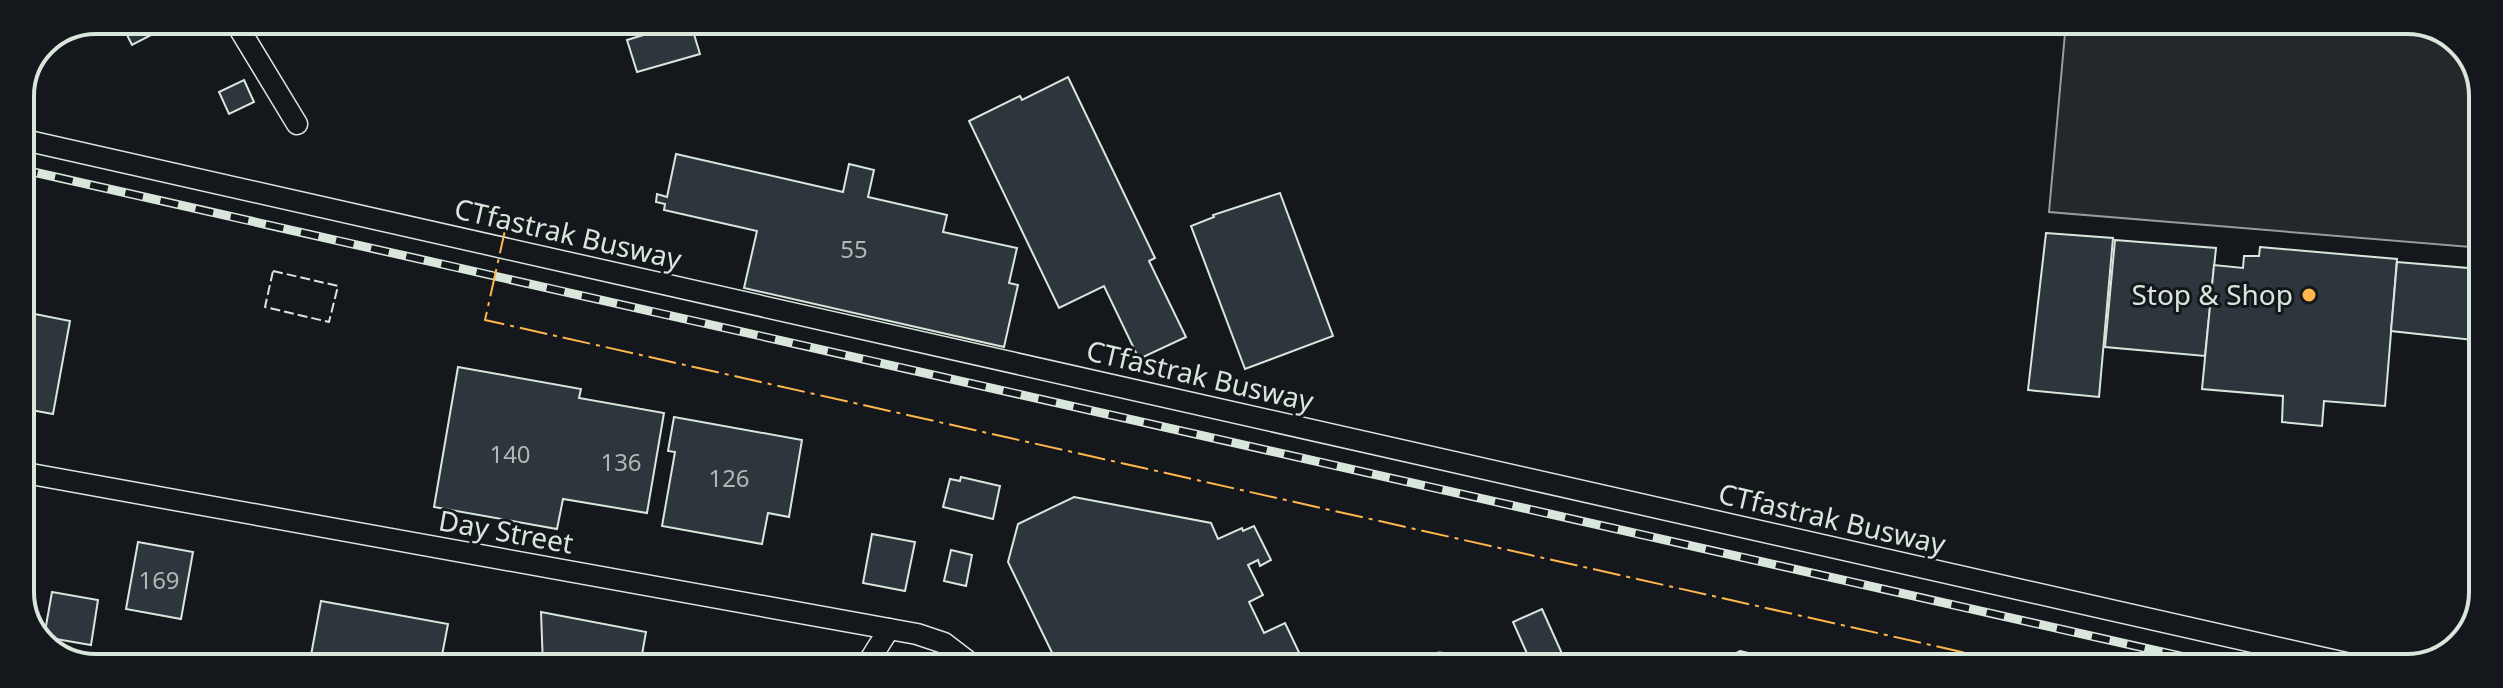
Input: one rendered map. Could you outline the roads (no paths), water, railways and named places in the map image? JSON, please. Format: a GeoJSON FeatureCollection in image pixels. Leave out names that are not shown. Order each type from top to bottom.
{"type":"FeatureCollection","features":[{"type":"Feature","properties":{"kind":"street"},"geometry":{"type":"LineString","coordinates":[[242,34],[297,124]]}},
{"type":"Feature","properties":{"kind":"street","name":"CTfastrak Busway"},"geometry":{"type":"LineString","coordinates":[[34,142],[2306,654]]}},
{"type":"Feature","properties":{"kind":"street","name":"Day Street"},"geometry":{"type":"LineString","coordinates":[[34,475],[889,629],[944,643],[958,654]]}},
{"type":"Feature","properties":{"kind":"street"},"geometry":{"type":"LineString","coordinates":[[873,654],[889,629]]}},
{"type":"Feature","properties":{"kind":"railway"},"geometry":{"type":"LineString","coordinates":[[34,172],[2171,654]]}},
{"type":"Feature","properties":{"kind":"place","name":"Stop & Shop"},"geometry":{"type":"Point","coordinates":[2309,295]}}]}
